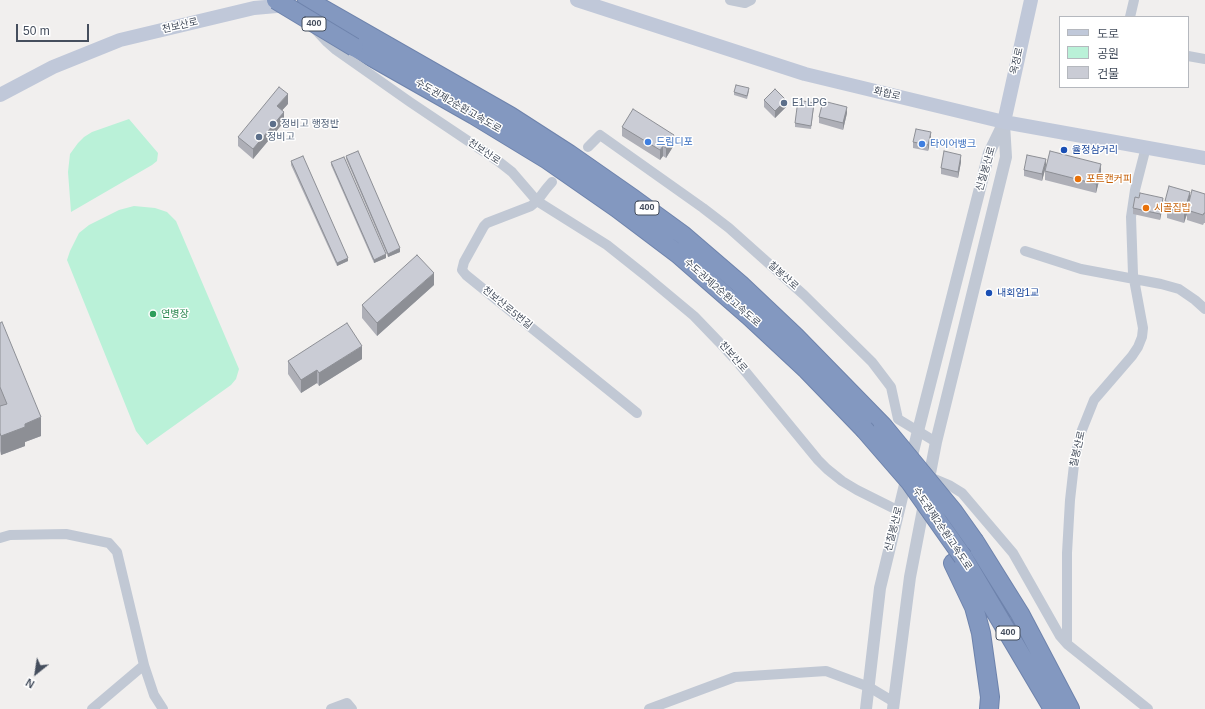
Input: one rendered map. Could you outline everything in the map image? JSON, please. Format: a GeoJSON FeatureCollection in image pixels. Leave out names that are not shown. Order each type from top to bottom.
{"type":"FeatureCollection","features":[{"type":"Feature","properties":{"kind":"highway","name":"수도권제2순환고속도로"},"geometry":{"type":"LineString","coordinates":[[276,0],[354,47],[474,115],[548,160],[617,208],[678,254],[749,316],[807,370],[836,409],[865,436],[911,502],[958,560],[1053,709]]}},
{"type":"Feature","properties":{"kind":"highway","name":"수도권제2순환고속도로"},"geometry":{"type":"LineString","coordinates":[[303,2],[375,39],[510,116],[569,154],[626,193],[683,235],[740,284],[795,336],[883,426],[953,511],[1020,614],[1070,709]]}},
{"type":"Feature","properties":{"kind":"highway"},"geometry":{"type":"LineString","coordinates":[[958,560],[981,633],[990,697],[989,709]]}},
{"type":"Feature","properties":{"kind":"highway"},"geometry":{"type":"LineString","coordinates":[[1020,614],[1069,690],[1078,709]]}},
{"type":"Feature","properties":{"kind":"main road","name":"화합로"},"geometry":{"type":"LineString","coordinates":[[577,0],[805,74],[1004,122],[1205,158]]}},
{"type":"Feature","properties":{"kind":"main road","name":"옥정로"},"geometry":{"type":"LineString","coordinates":[[1004,122],[1031,0]]}},
{"type":"Feature","properties":{"kind":"main road","name":"천보산로"},"geometry":{"type":"LineString","coordinates":[[0,95],[54,67],[120,40],[254,8],[303,2]]}},
{"type":"Feature","properties":{"kind":"street"},"geometry":{"type":"LineString","coordinates":[[730,0],[745,3],[751,0]]}},
{"type":"Feature","properties":{"kind":"street"},"geometry":{"type":"LineString","coordinates":[[1130,16],[1134,0]]}},
{"type":"Feature","properties":{"kind":"street","name":"천보산로"},"geometry":{"type":"LineString","coordinates":[[303,2],[320,35],[336,50],[498,161],[512,172],[537,201],[607,245],[694,316],[740,365],[827,469],[842,481],[857,490],[899,511]]}},
{"type":"Feature","properties":{"kind":"street"},"geometry":{"type":"LineString","coordinates":[[1189,56],[1205,59]]}},
{"type":"Feature","properties":{"kind":"street","name":"신칠봉산로"},"geometry":{"type":"LineString","coordinates":[[866,709],[880,588],[918,431],[989,154],[1004,122]]}},
{"type":"Feature","properties":{"kind":"street","name":"신칠봉산로"},"geometry":{"type":"LineString","coordinates":[[893,705],[910,577],[936,442],[1006,157],[1004,122]]}},
{"type":"Feature","properties":{"kind":"street","name":"칠봉산로"},"geometry":{"type":"LineString","coordinates":[[588,147],[600,135],[724,224],[804,295],[872,362],[891,387],[898,419],[936,442]]}},
{"type":"Feature","properties":{"kind":"street","name":"칠봉산로"},"geometry":{"type":"LineString","coordinates":[[1067,644],[1067,553],[1070,500],[1075,456],[1080,435],[1094,400],[1132,356],[1142,338],[1143,328],[1134,277],[1131,239],[1135,190],[1146,147]]}},
{"type":"Feature","properties":{"kind":"street"},"geometry":{"type":"LineString","coordinates":[[537,201],[552,182]]}},
{"type":"Feature","properties":{"kind":"street","name":"천보산로5번길"},"geometry":{"type":"LineString","coordinates":[[537,201],[531,206],[487,223],[464,262],[462,267],[464,273],[637,413]]}},
{"type":"Feature","properties":{"kind":"street"},"geometry":{"type":"LineString","coordinates":[[1025,251],[1081,269],[1134,277],[1179,289],[1205,308]]}},
{"type":"Feature","properties":{"kind":"street"},"geometry":{"type":"LineString","coordinates":[[930,477],[949,485],[962,493],[1013,553],[1060,636],[1067,644],[1148,709]]}},
{"type":"Feature","properties":{"kind":"street"},"geometry":{"type":"LineString","coordinates":[[0,538],[10,535],[66,534],[109,543],[117,552],[144,665],[154,695],[163,709]]}},
{"type":"Feature","properties":{"kind":"street"},"geometry":{"type":"LineString","coordinates":[[92,709],[144,665]]}},
{"type":"Feature","properties":{"kind":"street"},"geometry":{"type":"LineString","coordinates":[[649,709],[735,677],[826,671],[868,687],[893,705]]}},
{"type":"Feature","properties":{"kind":"street"},"geometry":{"type":"LineString","coordinates":[[331,709],[347,703],[352,709]]}},
{"type":"Feature","properties":{"kind":"green space"},"geometry":{"type":"Polygon","coordinates":[[[129,119],[158,153],[157,161],[71,212],[68,172],[70,154],[84,137],[92,132],[129,119]]]}},
{"type":"Feature","properties":{"kind":"green space","name":"연병장"},"geometry":{"type":"Polygon","coordinates":[[[134,206],[155,208],[167,212],[176,221],[239,369],[236,379],[231,385],[147,445],[136,431],[67,260],[79,233],[89,225],[119,210],[134,206]]]}},
{"type":"Feature","properties":{"kind":"building"},"geometry":{"type":"Polygon","coordinates":[[[736,85],[749,88],[747,96],[734,92],[736,85]]]}},
{"type":"Feature","properties":{"kind":"building"},"geometry":{"type":"Polygon","coordinates":[[[279,87],[288,94],[277,106],[284,112],[253,149],[238,137],[279,87]]]}},
{"type":"Feature","properties":{"kind":"building"},"geometry":{"type":"Polygon","coordinates":[[[775,89],[786,100],[775,111],[764,100],[775,89]]]}},
{"type":"Feature","properties":{"kind":"building"},"geometry":{"type":"Polygon","coordinates":[[[798,100],[814,103],[811,126],[795,123],[798,100]]]}},
{"type":"Feature","properties":{"kind":"building"},"geometry":{"type":"Polygon","coordinates":[[[823,101],[847,107],[843,123],[819,117],[823,101]]]}},
{"type":"Feature","properties":{"kind":"building"},"geometry":{"type":"Polygon","coordinates":[[[633,109],[674,135],[666,148],[663,146],[660,150],[622,127],[633,109]]]}},
{"type":"Feature","properties":{"kind":"building"},"geometry":{"type":"Polygon","coordinates":[[[916,129],[931,132],[928,145],[913,142],[916,129]]]}},
{"type":"Feature","properties":{"kind":"building"},"geometry":{"type":"Polygon","coordinates":[[[358,151],[400,248],[388,254],[346,156],[358,151]]]}},
{"type":"Feature","properties":{"kind":"building"},"geometry":{"type":"Polygon","coordinates":[[[944,151],[961,155],[958,172],[941,168],[944,151]]]}},
{"type":"Feature","properties":{"kind":"building"},"geometry":{"type":"Polygon","coordinates":[[[1050,151],[1101,164],[1096,184],[1045,171],[1050,151]]]}},
{"type":"Feature","properties":{"kind":"building"},"geometry":{"type":"Polygon","coordinates":[[[1027,155],[1046,159],[1042,174],[1024,170],[1027,155]]]}},
{"type":"Feature","properties":{"kind":"building"},"geometry":{"type":"Polygon","coordinates":[[[303,156],[348,258],[337,263],[291,161],[303,156]]]}},
{"type":"Feature","properties":{"kind":"building"},"geometry":{"type":"Polygon","coordinates":[[[344,157],[386,254],[374,260],[331,162],[344,157]]]}},
{"type":"Feature","properties":{"kind":"building"},"geometry":{"type":"Polygon","coordinates":[[[1169,186],[1190,192],[1184,213],[1167,208],[1169,202],[1165,201],[1169,186]]]}},
{"type":"Feature","properties":{"kind":"building"},"geometry":{"type":"Polygon","coordinates":[[[1192,190],[1205,194],[1205,213],[1203,215],[1187,210],[1192,190]]]}},
{"type":"Feature","properties":{"kind":"building"},"geometry":{"type":"Polygon","coordinates":[[[1140,193],[1163,198],[1160,214],[1133,208],[1135,197],[1139,198],[1140,193]]]}},
{"type":"Feature","properties":{"kind":"building"},"geometry":{"type":"Polygon","coordinates":[[[417,255],[434,273],[377,323],[362,305],[417,255]]]}},
{"type":"Feature","properties":{"kind":"building"},"geometry":{"type":"Polygon","coordinates":[[[2,322],[41,417],[25,424],[25,427],[1,436],[0,406],[7,404],[0,387],[0,323],[2,322]]]}},
{"type":"Feature","properties":{"kind":"building"},"geometry":{"type":"Polygon","coordinates":[[[347,323],[362,346],[319,373],[317,370],[301,380],[288,361],[347,323]]]}},
{"type":"Feature","properties":{"kind":"place","name":"E1 LPG"},"geometry":{"type":"Point","coordinates":[784,103]}},
{"type":"Feature","properties":{"kind":"place","name":"정비고 행정반"},"geometry":{"type":"Point","coordinates":[273,124]}},
{"type":"Feature","properties":{"kind":"place","name":"정비고"},"geometry":{"type":"Point","coordinates":[259,137]}},
{"type":"Feature","properties":{"kind":"place","name":"드림디포"},"geometry":{"type":"Point","coordinates":[648,142]}},
{"type":"Feature","properties":{"kind":"place","name":"타이어뱅크"},"geometry":{"type":"Point","coordinates":[922,144]}},
{"type":"Feature","properties":{"kind":"place","name":"율정삼거리"},"geometry":{"type":"Point","coordinates":[1064,150]}},
{"type":"Feature","properties":{"kind":"place","name":"포트캔커피"},"geometry":{"type":"Point","coordinates":[1078,179]}},
{"type":"Feature","properties":{"kind":"place","name":"시골집밥"},"geometry":{"type":"Point","coordinates":[1146,208]}},
{"type":"Feature","properties":{"kind":"place","name":"내회암1교"},"geometry":{"type":"Point","coordinates":[989,293]}},
{"type":"Feature","properties":{"kind":"place","name":"연병장"},"geometry":{"type":"Point","coordinates":[153,314]}}]}
